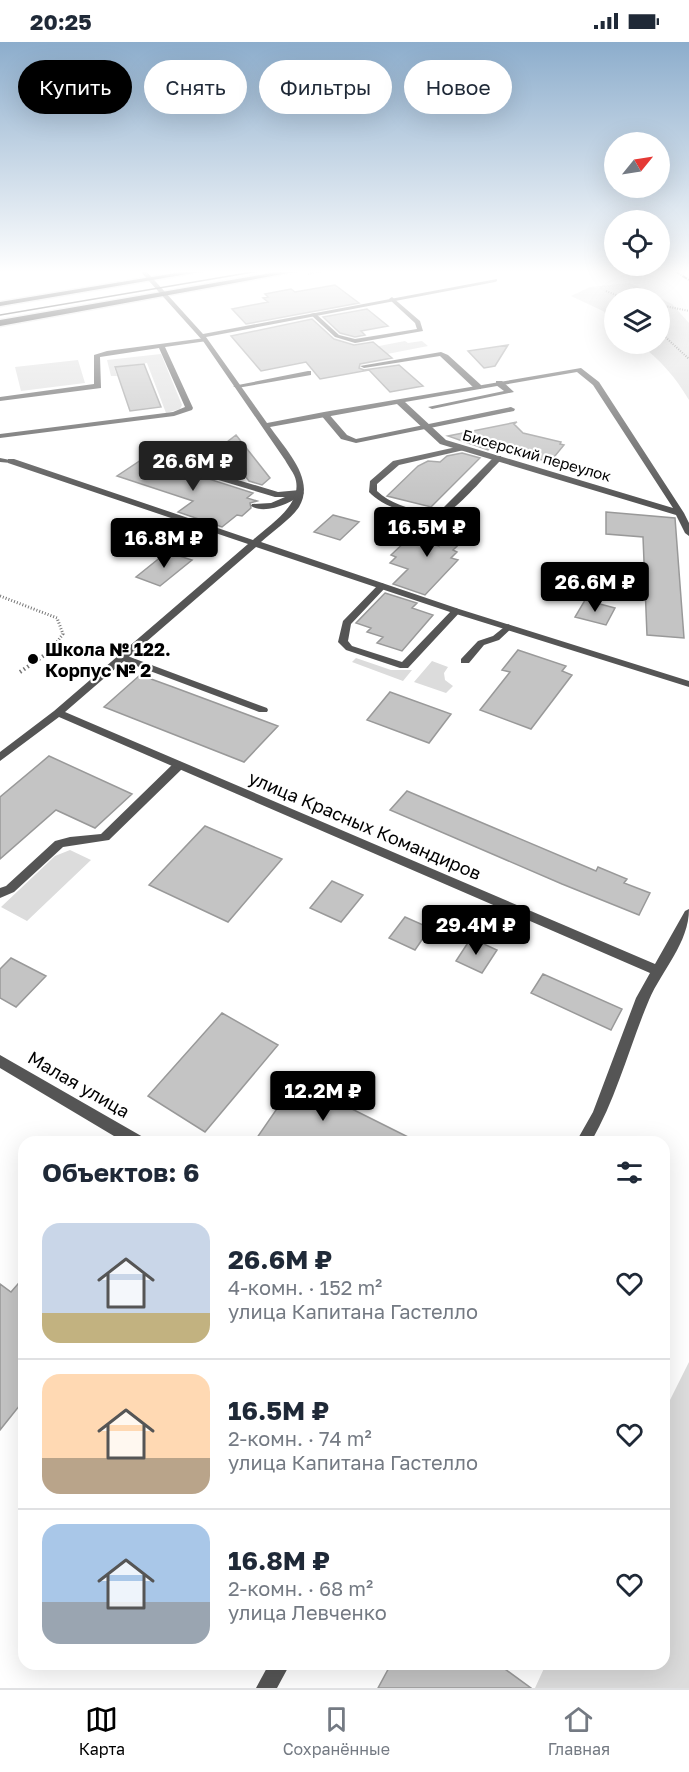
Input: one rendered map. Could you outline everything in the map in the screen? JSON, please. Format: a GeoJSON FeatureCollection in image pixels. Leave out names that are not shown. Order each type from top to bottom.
{"type":"FeatureCollection","features":[{"type":"Feature","properties":{"kind":"street"},"geometry":{"type":"LineString","coordinates":[[0,399],[98,386],[96,357],[107,352],[145,348]]}},
{"type":"Feature","properties":{"kind":"street"},"geometry":{"type":"LineString","coordinates":[[0,436],[174,414],[189,408],[162,348]]}},
{"type":"Feature","properties":{"kind":"street"},"geometry":{"type":"LineString","coordinates":[[0,757],[58,713],[295,506],[300,493],[300,480],[266,426],[210,348]]}},
{"type":"Feature","properties":{"kind":"street"},"geometry":{"type":"LineString","coordinates":[[364,366],[441,354],[447,356],[478,387]]}},
{"type":"Feature","properties":{"kind":"street"},"geometry":{"type":"LineString","coordinates":[[266,426],[579,370],[596,384],[680,513],[689,533]]}},
{"type":"Feature","properties":{"kind":"street"},"geometry":{"type":"LineString","coordinates":[[237,386],[308,373]]}},
{"type":"Feature","properties":{"kind":"street"},"geometry":{"type":"LineString","coordinates":[[432,407],[510,392],[499,383]]}},
{"type":"Feature","properties":{"kind":"street","name":"Бисерский переулок"},"geometry":{"type":"LineString","coordinates":[[399,401],[443,442],[680,513]]}},
{"type":"Feature","properties":{"kind":"street"},"geometry":{"type":"LineString","coordinates":[[324,414],[344,437],[356,441],[511,409]]}},
{"type":"Feature","properties":{"kind":"street"},"geometry":{"type":"LineString","coordinates":[[461,448],[396,463],[373,483],[373,492],[379,500],[423,513],[439,513],[447,509],[498,458]]}},
{"type":"Feature","properties":{"kind":"street"},"geometry":{"type":"LineString","coordinates":[[0,460],[11,461],[256,542],[456,611],[689,684]]}},
{"type":"Feature","properties":{"kind":"street"},"geometry":{"type":"LineString","coordinates":[[175,464],[278,495],[300,493]]}},
{"type":"Feature","properties":{"kind":"street"},"geometry":{"type":"LineString","coordinates":[[255,506],[273,506],[300,493]]}},
{"type":"Feature","properties":{"kind":"street"},"geometry":{"type":"LineString","coordinates":[[382,586],[346,623],[343,642],[349,648],[404,666],[456,611]]}},
{"type":"Feature","properties":{"kind":"street"},"geometry":{"type":"LineString","coordinates":[[465,661],[481,643],[496,638],[508,627]]}},
{"type":"Feature","properties":{"kind":"street"},"geometry":{"type":"LineString","coordinates":[[122,657],[263,710]]}},
{"type":"Feature","properties":{"kind":"street","name":"улица Красных Командиров"},"geometry":{"type":"LineString","coordinates":[[58,713],[658,971]]}},
{"type":"Feature","properties":{"kind":"street"},"geometry":{"type":"LineString","coordinates":[[0,893],[10,889],[59,844],[65,841],[92,841],[105,837],[179,765]]}},
{"type":"Feature","properties":{"kind":"street"},"geometry":{"type":"LineString","coordinates":[[587,1136],[599,1115],[643,998],[689,914]]}},
{"type":"Feature","properties":{"kind":"street","name":"Малая улица"},"geometry":{"type":"LineString","coordinates":[[0,1061],[128,1136]]}},
{"type":"Feature","properties":{"kind":"street"},"geometry":{"type":"LineString","coordinates":[[266,1688],[273,1670]]}},
{"type":"Feature","properties":{"kind":"path"},"geometry":{"type":"LineString","coordinates":[[677,348],[689,359]]}},
{"type":"Feature","properties":{"kind":"path"},"geometry":{"type":"LineString","coordinates":[[0,596],[57,618],[63,634],[56,648],[20,672]]}},
{"type":"Feature","properties":{"kind":"shaded area"},"geometry":{"type":"Polygon","coordinates":[[[375,348],[419,348],[382,355],[375,348]]]}},
{"type":"Feature","properties":{"kind":"shaded area"},"geometry":{"type":"Polygon","coordinates":[[[670,348],[689,348],[689,400],[679,384],[652,354],[670,354],[670,348]]]}},
{"type":"Feature","properties":{"kind":"shaded area"},"geometry":{"type":"Polygon","coordinates":[[[161,354],[182,405],[180,409],[166,413],[147,363],[114,367],[117,376],[111,376],[107,360],[161,354]]]}},
{"type":"Feature","properties":{"kind":"shaded area"},"geometry":{"type":"Polygon","coordinates":[[[78,360],[85,383],[21,391],[15,367],[78,360]]]}},
{"type":"Feature","properties":{"kind":"shaded area"},"geometry":{"type":"Polygon","coordinates":[[[356,658],[391,670],[412,670],[403,681],[352,662],[356,658]]]}},
{"type":"Feature","properties":{"kind":"shaded area"},"geometry":{"type":"Polygon","coordinates":[[[432,661],[448,667],[444,673],[445,680],[453,686],[446,693],[414,682],[432,661]]]}},
{"type":"Feature","properties":{"kind":"shaded area"},"geometry":{"type":"Polygon","coordinates":[[[70,850],[91,860],[27,921],[1,907],[55,856],[70,850]]]}},
{"type":"Feature","properties":{"kind":"shaded area"},"geometry":{"type":"Polygon","coordinates":[[[689,1362],[689,1688],[535,1688],[543,1670],[670,1670],[670,1400],[689,1362]]]}},
{"type":"Feature","properties":{"kind":"building"},"geometry":{"type":"Polygon","coordinates":[[[241,348],[380,348],[392,358],[360,364],[359,368],[364,370],[399,365],[423,386],[390,392],[369,370],[320,379],[306,362],[261,371],[241,348]]]}},
{"type":"Feature","properties":{"kind":"building"},"geometry":{"type":"Polygon","coordinates":[[[506,348],[495,366],[484,368],[468,351],[506,348]]]}},
{"type":"Feature","properties":{"kind":"building"},"geometry":{"type":"Polygon","coordinates":[[[144,364],[161,407],[130,411],[115,367],[144,364]]]}},
{"type":"Feature","properties":{"kind":"building"},"geometry":{"type":"Polygon","coordinates":[[[517,422],[514,424],[523,433],[561,442],[560,444],[564,445],[550,462],[491,447],[488,450],[448,436],[517,422]]]}},
{"type":"Feature","properties":{"kind":"building"},"geometry":{"type":"Polygon","coordinates":[[[236,435],[270,478],[262,485],[249,481],[222,446],[236,435]]]}},
{"type":"Feature","properties":{"kind":"building"},"geometry":{"type":"Polygon","coordinates":[[[462,453],[480,458],[431,507],[387,496],[418,466],[428,461],[440,462],[447,456],[462,453]]]}},
{"type":"Feature","properties":{"kind":"building"},"geometry":{"type":"Polygon","coordinates":[[[141,460],[165,465],[253,493],[247,498],[257,501],[250,503],[251,508],[242,516],[237,515],[222,527],[178,512],[193,501],[117,476],[141,460]]]}},
{"type":"Feature","properties":{"kind":"building"},"geometry":{"type":"Polygon","coordinates":[[[606,512],[675,518],[684,638],[647,635],[643,537],[606,534],[606,512]]]}},
{"type":"Feature","properties":{"kind":"building"},"geometry":{"type":"Polygon","coordinates":[[[333,515],[359,522],[340,540],[314,532],[333,515]]]}},
{"type":"Feature","properties":{"kind":"building"},"geometry":{"type":"Polygon","coordinates":[[[413,519],[468,536],[453,550],[457,552],[451,558],[458,560],[425,595],[393,584],[408,569],[390,563],[396,557],[391,555],[410,537],[438,546],[413,519]]]}},
{"type":"Feature","properties":{"kind":"building"},"geometry":{"type":"Polygon","coordinates":[[[169,520],[213,534],[200,545],[156,530],[169,520]]]}},
{"type":"Feature","properties":{"kind":"building"},"geometry":{"type":"Polygon","coordinates":[[[167,552],[192,560],[160,586],[136,577],[167,552]]]}},
{"type":"Feature","properties":{"kind":"building"},"geometry":{"type":"Polygon","coordinates":[[[385,593],[417,603],[412,608],[433,615],[402,651],[377,643],[383,637],[367,632],[371,628],[356,623],[385,593]]]}},
{"type":"Feature","properties":{"kind":"building"},"geometry":{"type":"Polygon","coordinates":[[[585,600],[615,608],[606,625],[575,617],[585,600]]]}},
{"type":"Feature","properties":{"kind":"building"},"geometry":{"type":"Polygon","coordinates":[[[518,650],[566,666],[562,671],[572,675],[531,729],[480,710],[510,672],[502,670],[518,650]]]}},
{"type":"Feature","properties":{"kind":"building"},"geometry":{"type":"Polygon","coordinates":[[[140,675],[278,726],[244,762],[104,707],[140,675]]]}},
{"type":"Feature","properties":{"kind":"building"},"geometry":{"type":"Polygon","coordinates":[[[390,692],[451,714],[429,743],[367,720],[390,692]]]}},
{"type":"Feature","properties":{"kind":"building"},"geometry":{"type":"Polygon","coordinates":[[[49,756],[132,794],[95,828],[56,810],[0,859],[0,797],[49,756]]]}},
{"type":"Feature","properties":{"kind":"building"},"geometry":{"type":"Polygon","coordinates":[[[407,791],[596,871],[598,867],[627,879],[624,883],[650,893],[639,915],[562,884],[390,810],[407,791]]]}},
{"type":"Feature","properties":{"kind":"building"},"geometry":{"type":"Polygon","coordinates":[[[205,826],[282,859],[228,922],[149,885],[205,826]]]}},
{"type":"Feature","properties":{"kind":"building"},"geometry":{"type":"Polygon","coordinates":[[[332,881],[363,895],[341,922],[310,908],[332,881]]]}},
{"type":"Feature","properties":{"kind":"building"},"geometry":{"type":"Polygon","coordinates":[[[405,917],[430,928],[415,950],[389,938],[405,917]]]}},
{"type":"Feature","properties":{"kind":"building"},"geometry":{"type":"Polygon","coordinates":[[[471,938],[497,950],[482,973],[456,961],[471,938]]]}},
{"type":"Feature","properties":{"kind":"building"},"geometry":{"type":"Polygon","coordinates":[[[11,958],[46,976],[16,1007],[0,998],[0,969],[11,958]]]}},
{"type":"Feature","properties":{"kind":"building"},"geometry":{"type":"Polygon","coordinates":[[[543,974],[622,1009],[611,1030],[531,993],[543,974]]]}},
{"type":"Feature","properties":{"kind":"building"},"geometry":{"type":"Polygon","coordinates":[[[222,1013],[278,1045],[205,1132],[148,1096],[222,1013]]]}},
{"type":"Feature","properties":{"kind":"building"},"geometry":{"type":"Polygon","coordinates":[[[296,1081],[406,1136],[258,1136],[296,1081]]]}},
{"type":"Feature","properties":{"kind":"building"},"geometry":{"type":"Polygon","coordinates":[[[0,1284],[11,1292],[18,1284],[18,1408],[0,1430],[0,1284]]]}},
{"type":"Feature","properties":{"kind":"building"},"geometry":{"type":"Polygon","coordinates":[[[388,1670],[506,1670],[531,1688],[378,1688],[388,1670]]]}},
{"type":"Feature","properties":{"kind":"place","name":"Школа № 122. Корпус № 2"},"geometry":{"type":"Point","coordinates":[33,659]}}]}
